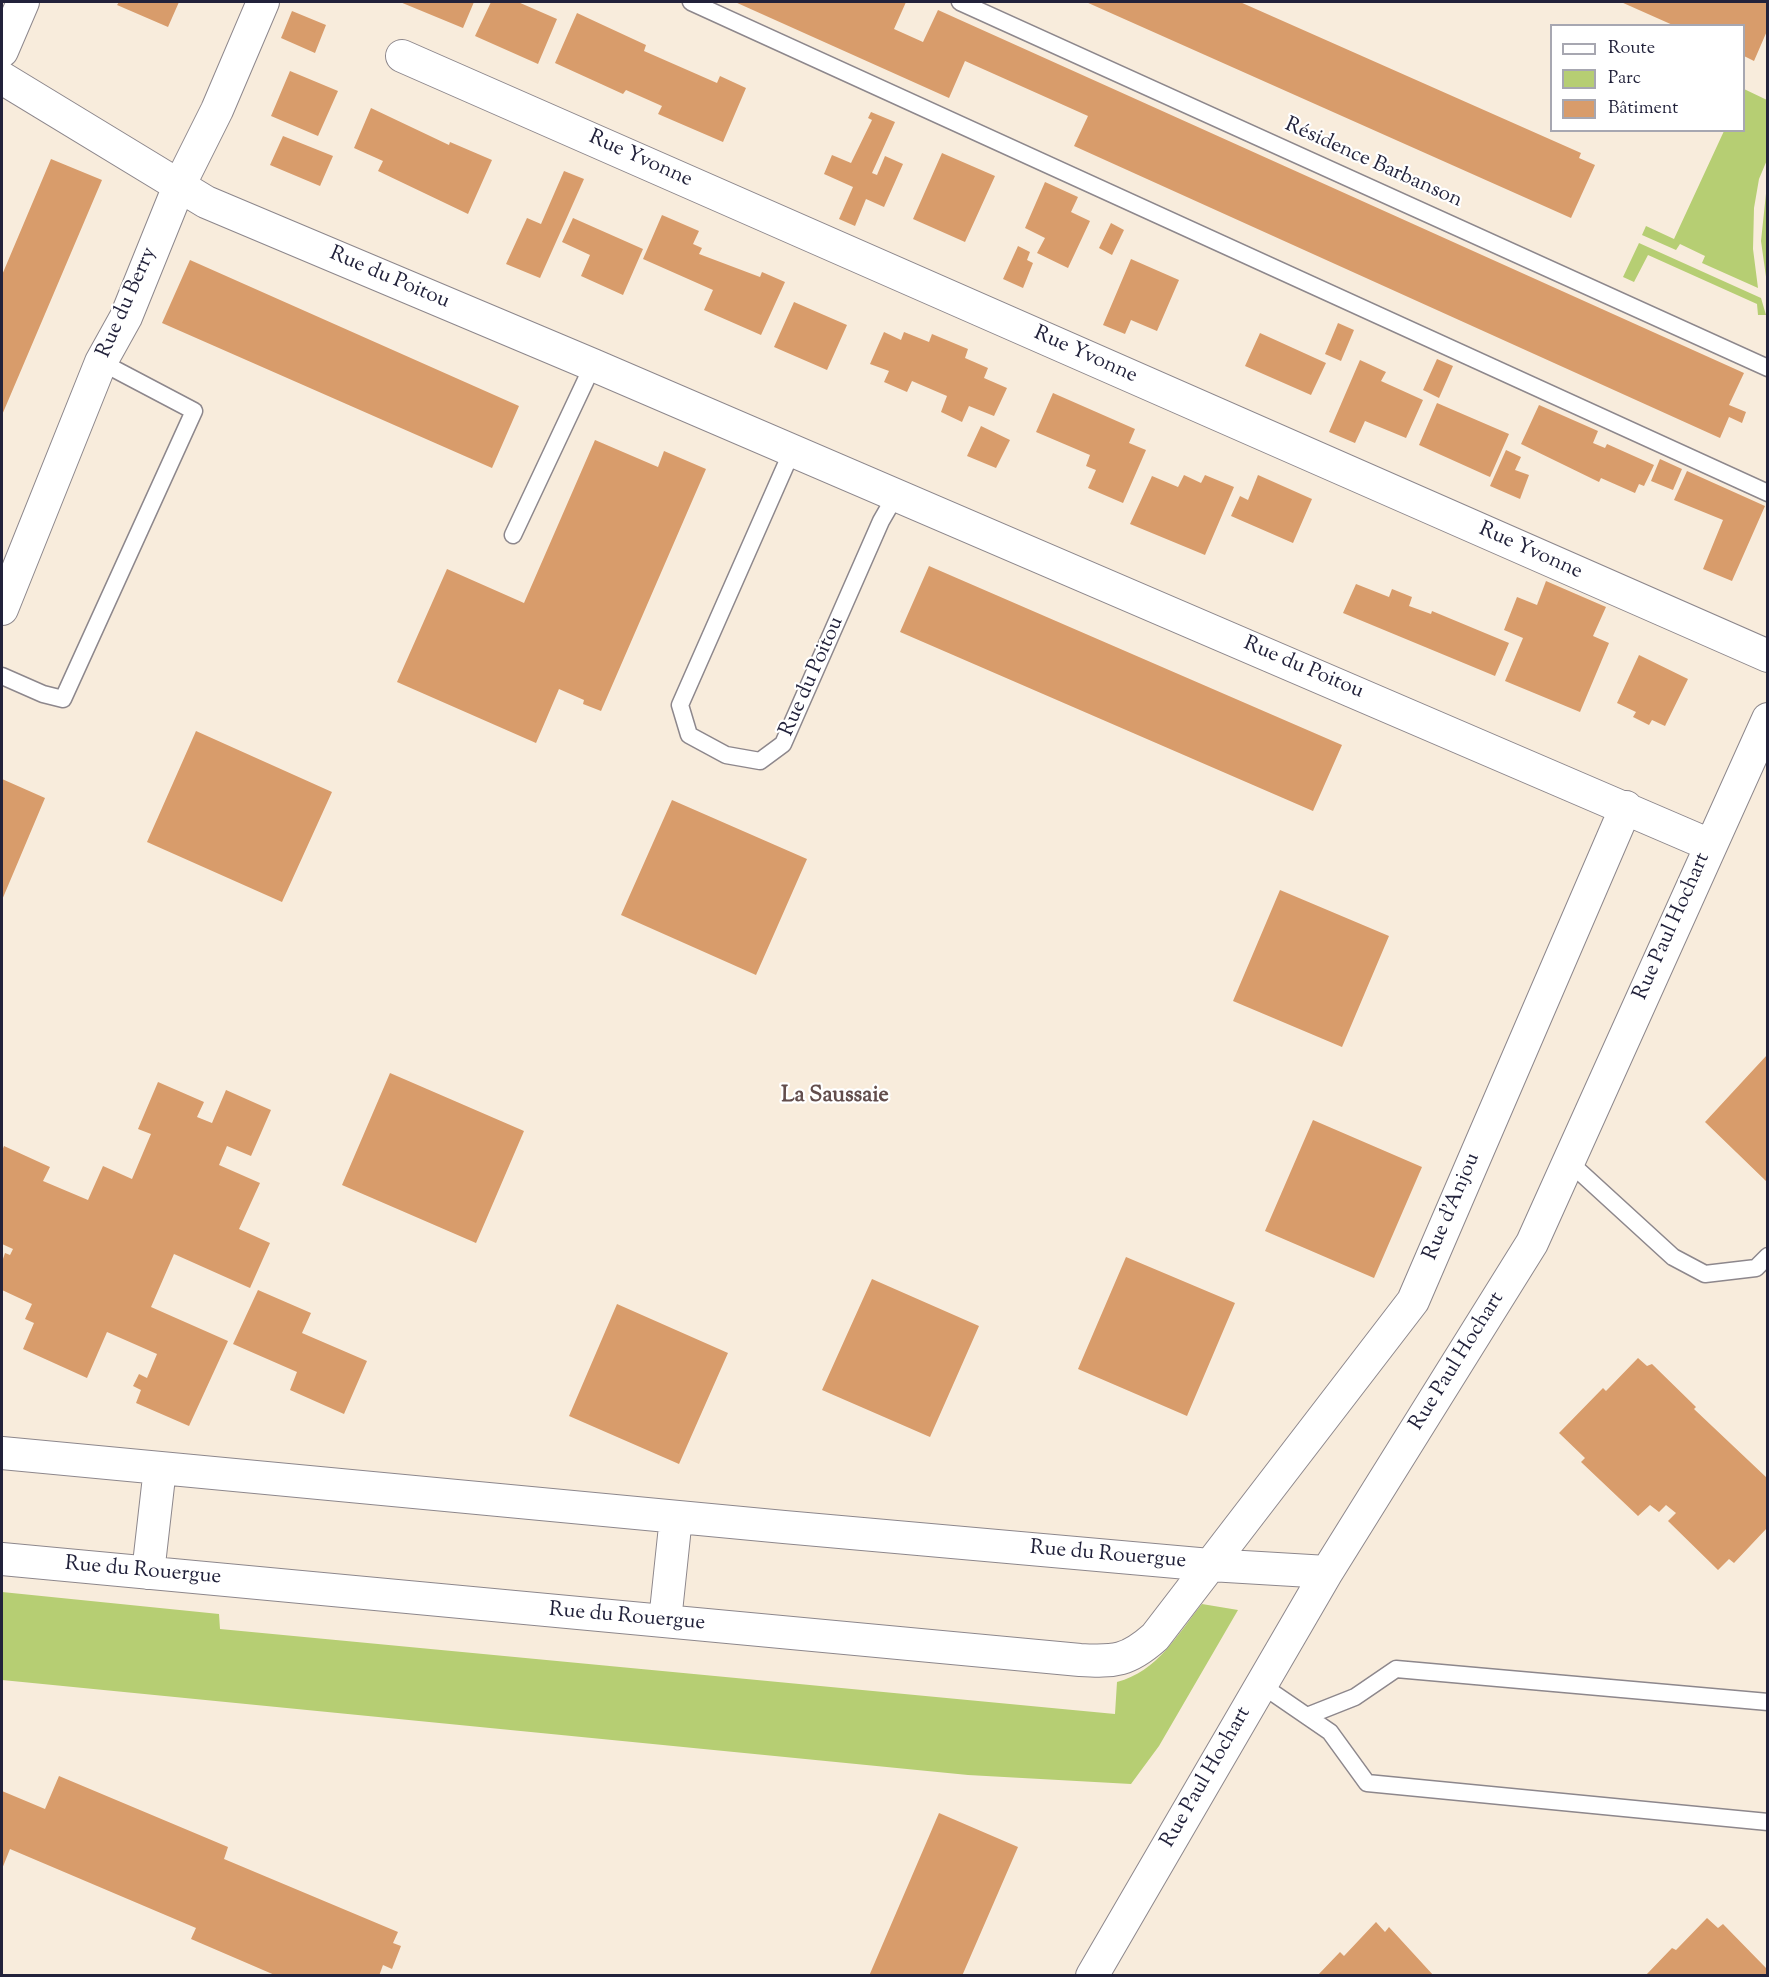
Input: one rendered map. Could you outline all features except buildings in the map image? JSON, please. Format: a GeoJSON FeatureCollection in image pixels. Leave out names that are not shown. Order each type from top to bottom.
{"type":"FeatureCollection","features":[{"type":"Feature","properties":{"kind":"street"},"geometry":{"type":"LineString","coordinates":[[2,51],[23,2]]}},
{"type":"Feature","properties":{"kind":"street","name":"Rue du Berry"},"geometry":{"type":"LineString","coordinates":[[2,609],[101,362],[126,317],[179,186],[217,110],[264,2]]}},
{"type":"Feature","properties":{"kind":"street","name":"Rue Yvonne"},"geometry":{"type":"LineString","coordinates":[[402,56],[1767,656]]}},
{"type":"Feature","properties":{"kind":"street","name":"Rue du Poitou"},"geometry":{"type":"LineString","coordinates":[[2,78],[206,202],[593,365],[1710,845]]}},
{"type":"Feature","properties":{"kind":"street","name":"Rue Paul Hochart"},"geometry":{"type":"LineString","coordinates":[[1092,1976],[1327,1572],[1532,1243],[1767,719]]}},
{"type":"Feature","properties":{"kind":"street","name":"Rue d'Anjou"},"geometry":{"type":"LineString","coordinates":[[1210,1566],[1413,1301],[1626,807]]}},
{"type":"Feature","properties":{"kind":"street","name":"Rue du Rouergue"},"geometry":{"type":"LineString","coordinates":[[2,1453],[1210,1566],[1327,1572]]}},
{"type":"Feature","properties":{"kind":"street"},"geometry":{"type":"LineString","coordinates":[[148,1573],[160,1468]]}},
{"type":"Feature","properties":{"kind":"street"},"geometry":{"type":"LineString","coordinates":[[665,1621],[676,1517]]}},
{"type":"Feature","properties":{"kind":"street","name":"Rue du Rouergue"},"geometry":{"type":"LineString","coordinates":[[2,1559],[1080,1660],[1119,1659],[1136,1654],[1155,1637],[1210,1566]]}},
{"type":"Feature","properties":{"kind":"lane"},"geometry":{"type":"LineString","coordinates":[[691,2],[1767,494]]}},
{"type":"Feature","properties":{"kind":"lane","name":"Résidence Barbanson"},"geometry":{"type":"LineString","coordinates":[[960,2],[1767,368]]}},
{"type":"Feature","properties":{"kind":"lane"},"geometry":{"type":"LineString","coordinates":[[2,676],[43,694],[63,699],[194,411],[101,362]]}},
{"type":"Feature","properties":{"kind":"lane"},"geometry":{"type":"LineString","coordinates":[[513,535],[593,365]]}},
{"type":"Feature","properties":{"kind":"lane","name":"Rue du Poitou"},"geometry":{"type":"LineString","coordinates":[[792,451],[680,705],[689,735],[726,755],[760,760],[783,744],[881,521],[896,495]]}},
{"type":"Feature","properties":{"kind":"lane"},"geometry":{"type":"LineString","coordinates":[[1568,1161],[1673,1257],[1705,1274],[1756,1268],[1767,1256]]}},
{"type":"Feature","properties":{"kind":"lane"},"geometry":{"type":"LineString","coordinates":[[1307,1716],[1355,1697],[1396,1669],[1767,1702]]}},
{"type":"Feature","properties":{"kind":"lane"},"geometry":{"type":"LineString","coordinates":[[1260,1684],[1330,1732],[1366,1783],[1767,1822]]}},
{"type":"Feature","properties":{"kind":"green space"},"geometry":{"type":"Polygon","coordinates":[[[1745,89],[1767,100],[1767,160],[1759,179],[1754,208],[1753,249],[1758,288],[1702,263],[1705,256],[1680,244],[1676,250],[1642,235],[1646,226],[1674,239],[1724,132],[1745,132],[1745,89]]]}},
{"type":"Feature","properties":{"kind":"green space"},"geometry":{"type":"Polygon","coordinates":[[[1767,184],[1768,284],[1761,241],[1767,184]]]}},
{"type":"Feature","properties":{"kind":"green space"},"geometry":{"type":"Polygon","coordinates":[[[1639,243],[1761,298],[1766,315],[1758,315],[1757,304],[1648,255],[1634,282],[1623,277],[1639,243]]]}},
{"type":"Feature","properties":{"kind":"green space"},"geometry":{"type":"Polygon","coordinates":[[[2,1592],[219,1614],[220,1629],[1115,1714],[1117,1682],[1144,1670],[1155,1661],[1202,1604],[1238,1610],[1159,1746],[1131,1784],[968,1775],[2,1680],[2,1592]]]}},
{"type":"Feature","properties":{"kind":"district","name":"La Saussaie"},"geometry":{"type":"Point","coordinates":[835,1097]}}]}
